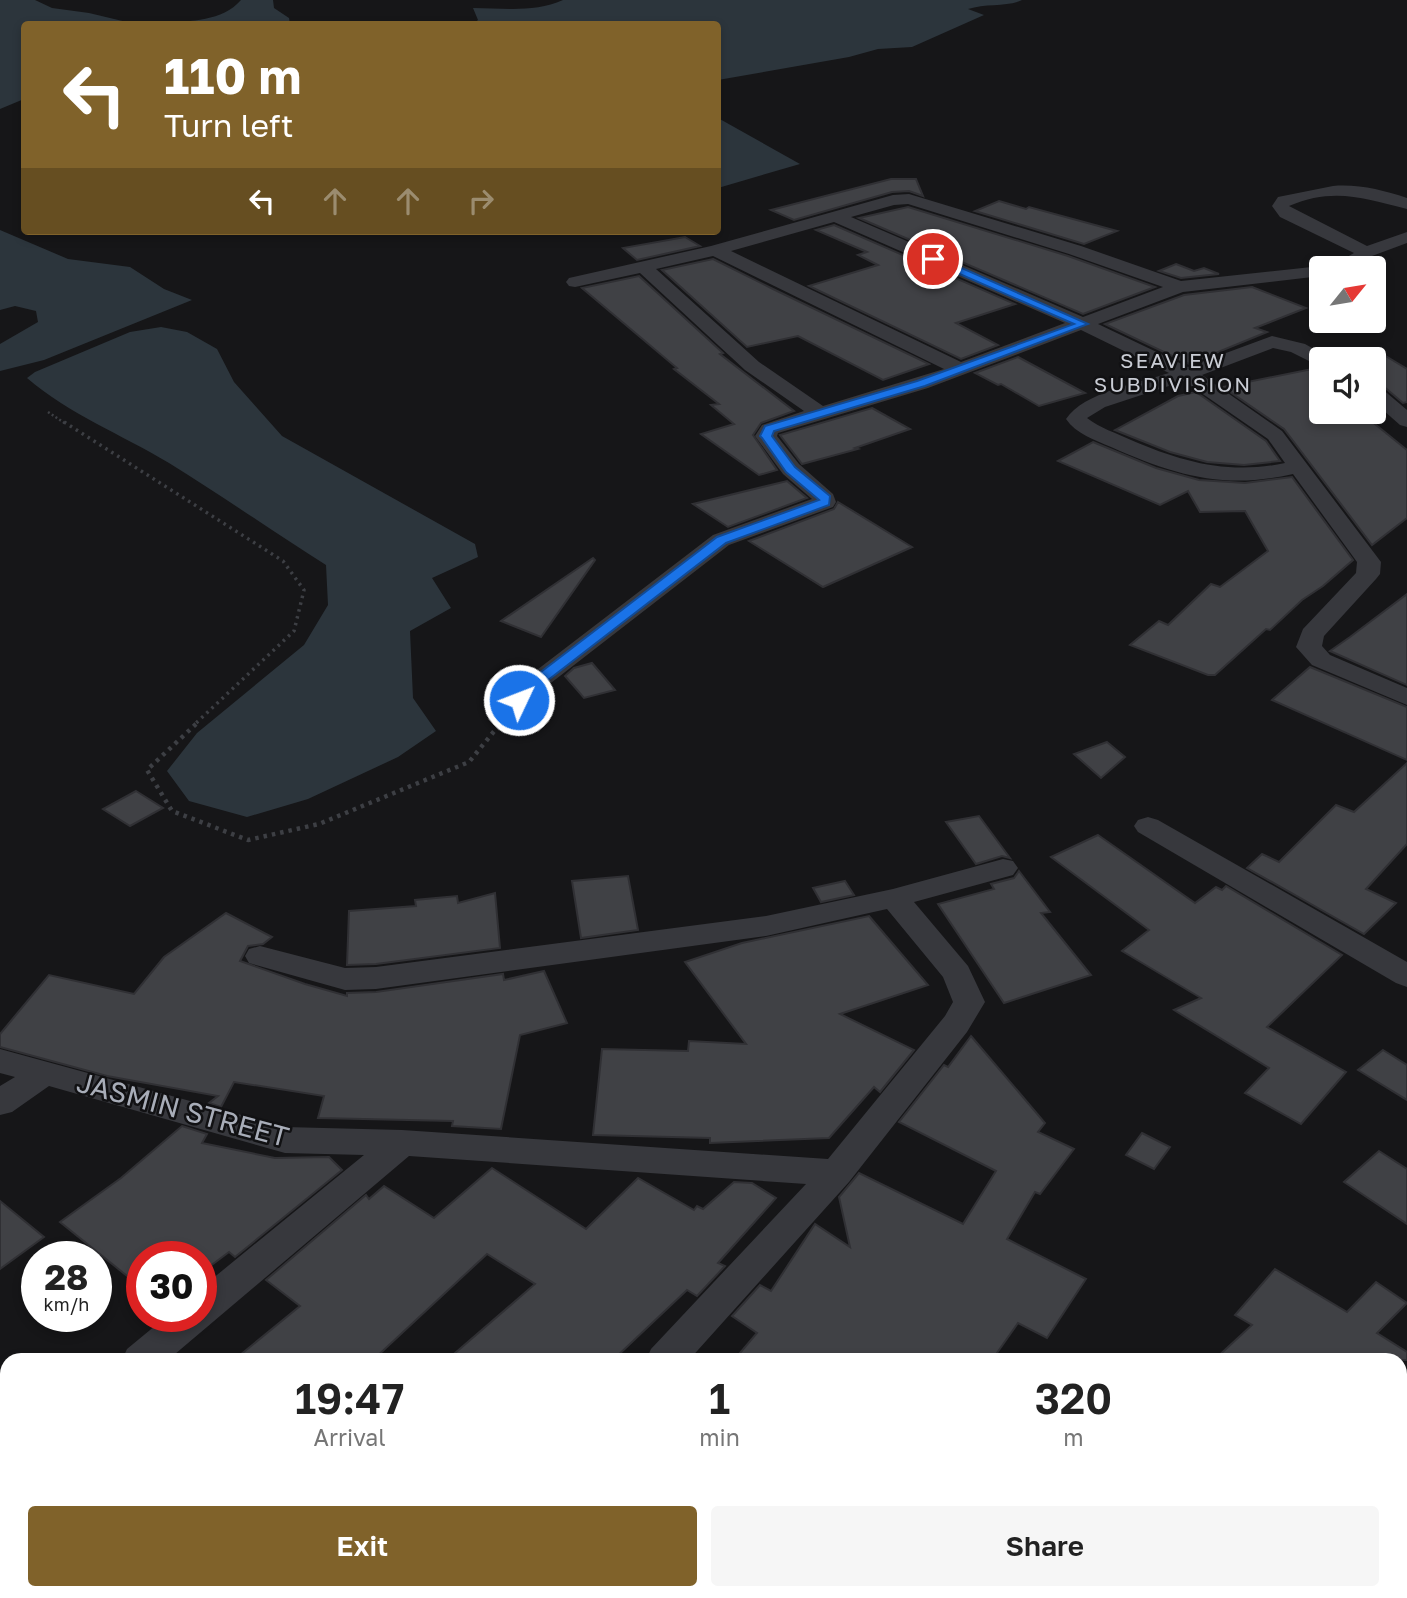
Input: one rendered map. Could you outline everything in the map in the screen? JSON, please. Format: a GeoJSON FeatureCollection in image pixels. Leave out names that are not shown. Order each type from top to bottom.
{"type":"FeatureCollection","features":[{"type":"Feature","properties":{"kind":"street"},"geometry":{"type":"LineString","coordinates":[[1366,252],[1286,213],[1280,206],[1284,201],[1335,189],[1355,189],[1407,204]]}},
{"type":"Feature","properties":{"kind":"street"},"geometry":{"type":"LineString","coordinates":[[575,282],[645,268],[893,200],[909,199],[1062,246],[1180,287]]}},
{"type":"Feature","properties":{"kind":"street"},"geometry":{"type":"LineString","coordinates":[[834,216],[1083,324],[1187,374],[1275,435],[1369,562],[1368,575],[1312,634],[1309,647],[1321,660],[1407,697]]}},
{"type":"Feature","properties":{"kind":"street"},"geometry":{"type":"LineString","coordinates":[[1360,256],[1407,237]]}},
{"type":"Feature","properties":{"kind":"street"},"geometry":{"type":"LineString","coordinates":[[715,250],[960,369]]}},
{"type":"Feature","properties":{"kind":"street"},"geometry":{"type":"LineString","coordinates":[[645,268],[752,366],[820,413]]}},
{"type":"Feature","properties":{"kind":"street"},"geometry":{"type":"LineString","coordinates":[[519,700],[538,681],[721,540],[825,502],[825,499],[791,469],[766,436],[769,429],[921,384],[1180,287],[1309,272]]}},
{"type":"Feature","properties":{"kind":"street"},"geometry":{"type":"LineString","coordinates":[[1300,466],[1268,475],[1223,477],[1173,466],[1087,428],[1076,419],[1083,411],[1098,403],[1272,342],[1298,348],[1309,354]]}},
{"type":"Feature","properties":{"kind":"street"},"geometry":{"type":"LineString","coordinates":[[1386,403],[1407,421]]}},
{"type":"Feature","properties":{"kind":"street"},"geometry":{"type":"LineString","coordinates":[[1148,826],[1407,976]]}},
{"type":"Feature","properties":{"kind":"street"},"geometry":{"type":"LineString","coordinates":[[260,956],[345,979],[359,979],[766,926],[894,898],[1003,868]]}},
{"type":"Feature","properties":{"kind":"street"},"geometry":{"type":"LineString","coordinates":[[671,1353],[837,1173],[956,1024],[970,1002],[957,973],[894,898]]}},
{"type":"Feature","properties":{"kind":"street","name":"JASMIN STREET"},"geometry":{"type":"LineString","coordinates":[[0,1061],[285,1140],[402,1143],[837,1173]]}},
{"type":"Feature","properties":{"kind":"street"},"geometry":{"type":"LineString","coordinates":[[0,1102],[45,1073]]}},
{"type":"Feature","properties":{"kind":"street"},"geometry":{"type":"LineString","coordinates":[[217,1297],[402,1143]]}},
{"type":"Feature","properties":{"kind":"street"},"geometry":{"type":"LineString","coordinates":[[149,1353],[175,1332]]}},
{"type":"Feature","properties":{"kind":"path"},"geometry":{"type":"LineString","coordinates":[[47,412],[283,561],[304,590],[294,631],[146,770],[172,811],[248,840],[319,824],[469,762],[519,700]]}},
{"type":"Feature","properties":{"kind":"shaded area"},"geometry":{"type":"Polygon","coordinates":[[[0,0],[35,0],[52,8],[122,21],[21,21],[21,100],[0,109],[0,0]]]}},
{"type":"Feature","properties":{"kind":"shaded area"},"geometry":{"type":"Polygon","coordinates":[[[241,0],[273,0],[274,8],[290,21],[187,21],[215,16],[241,0]]]}},
{"type":"Feature","properties":{"kind":"shaded area"},"geometry":{"type":"Polygon","coordinates":[[[563,0],[1022,0],[968,9],[984,15],[912,47],[878,49],[849,57],[721,79],[721,21],[477,21],[473,8],[530,8],[563,0]]]}},
{"type":"Feature","properties":{"kind":"shaded area"},"geometry":{"type":"Polygon","coordinates":[[[721,120],[800,164],[721,187],[721,120]]]}},
{"type":"Feature","properties":{"kind":"shaded area"},"geometry":{"type":"Polygon","coordinates":[[[0,230],[68,259],[130,267],[164,289],[192,300],[44,360],[0,371],[0,344],[38,322],[36,311],[15,306],[0,310],[0,230]]]}},
{"type":"Feature","properties":{"kind":"shaded area"},"geometry":{"type":"Polygon","coordinates":[[[161,327],[187,332],[217,349],[234,382],[282,436],[475,544],[478,557],[432,578],[451,608],[410,631],[413,698],[436,731],[398,757],[308,799],[247,817],[189,801],[167,771],[197,733],[304,645],[328,605],[326,565],[169,463],[96,424],[27,378],[35,372],[130,332],[161,327]]]}},
{"type":"Feature","properties":{"kind":"building"},"geometry":{"type":"Polygon","coordinates":[[[891,179],[916,179],[923,196],[909,191],[892,192],[794,220],[771,210],[891,179]]]}},
{"type":"Feature","properties":{"kind":"building"},"geometry":{"type":"Polygon","coordinates":[[[999,201],[1117,231],[1084,244],[975,211],[999,201]]]}},
{"type":"Feature","properties":{"kind":"building"},"geometry":{"type":"Polygon","coordinates":[[[908,207],[1068,256],[1155,287],[1083,314],[859,218],[908,207]]]}},
{"type":"Feature","properties":{"kind":"building"},"geometry":{"type":"Polygon","coordinates":[[[834,225],[1015,304],[956,323],[998,345],[961,359],[809,286],[878,265],[858,255],[867,252],[816,230],[834,225]]]}},
{"type":"Feature","properties":{"kind":"building"},"geometry":{"type":"Polygon","coordinates":[[[685,237],[700,246],[637,260],[623,248],[685,237]]]}},
{"type":"Feature","properties":{"kind":"building"},"geometry":{"type":"Polygon","coordinates":[[[713,259],[929,364],[883,380],[798,336],[747,347],[662,270],[713,259]]]}},
{"type":"Feature","properties":{"kind":"building"},"geometry":{"type":"Polygon","coordinates":[[[1176,264],[1194,271],[1204,268],[1219,274],[1181,278],[1159,271],[1176,264]]]}},
{"type":"Feature","properties":{"kind":"building"},"geometry":{"type":"Polygon","coordinates":[[[639,276],[723,353],[720,354],[794,411],[761,423],[753,435],[777,470],[759,475],[701,434],[734,424],[711,405],[719,404],[674,369],[677,368],[582,288],[639,276]]]}},
{"type":"Feature","properties":{"kind":"building"},"geometry":{"type":"Polygon","coordinates":[[[1252,287],[1306,308],[1255,328],[1267,332],[1189,364],[1105,324],[1184,295],[1252,287]]]}},
{"type":"Feature","properties":{"kind":"building"},"geometry":{"type":"Polygon","coordinates":[[[1386,356],[1407,369],[1407,402],[1403,403],[1386,389],[1386,356]]]}},
{"type":"Feature","properties":{"kind":"building"},"geometry":{"type":"Polygon","coordinates":[[[1018,357],[1085,393],[1039,406],[1001,384],[975,373],[1018,357]]]}},
{"type":"Feature","properties":{"kind":"building"},"geometry":{"type":"Polygon","coordinates":[[[1309,370],[1309,424],[1375,424],[1407,450],[1407,518],[1372,545],[1284,429],[1223,387],[1309,370]]]}},
{"type":"Feature","properties":{"kind":"building"},"geometry":{"type":"Polygon","coordinates":[[[1196,392],[1266,441],[1280,461],[1244,465],[1207,462],[1170,452],[1115,430],[1178,396],[1196,392]]]}},
{"type":"Feature","properties":{"kind":"building"},"geometry":{"type":"Polygon","coordinates":[[[872,408],[910,429],[855,448],[858,449],[802,464],[780,435],[872,408]]]}},
{"type":"Feature","properties":{"kind":"building"},"geometry":{"type":"Polygon","coordinates":[[[1093,442],[1156,468],[1199,480],[1245,483],[1292,477],[1353,560],[1302,600],[1270,630],[1266,629],[1215,675],[1208,675],[1130,645],[1159,621],[1168,625],[1211,584],[1220,587],[1268,551],[1245,511],[1200,512],[1188,491],[1160,505],[1058,461],[1093,442]]]}},
{"type":"Feature","properties":{"kind":"building"},"geometry":{"type":"Polygon","coordinates":[[[787,481],[807,498],[728,527],[693,504],[787,481]]]}},
{"type":"Feature","properties":{"kind":"building"},"geometry":{"type":"Polygon","coordinates":[[[838,502],[912,547],[823,587],[749,541],[834,509],[838,502]]]}},
{"type":"Feature","properties":{"kind":"building"},"geometry":{"type":"Polygon","coordinates":[[[593,558],[595,560],[541,637],[501,621],[593,558]]]}},
{"type":"Feature","properties":{"kind":"building"},"geometry":{"type":"Polygon","coordinates":[[[1407,594],[1407,685],[1330,651],[1350,637],[1407,594]]]}},
{"type":"Feature","properties":{"kind":"building"},"geometry":{"type":"Polygon","coordinates":[[[592,663],[615,690],[584,698],[565,676],[574,668],[592,663]]]}},
{"type":"Feature","properties":{"kind":"building"},"geometry":{"type":"Polygon","coordinates":[[[1310,667],[1407,707],[1407,760],[1272,700],[1310,667]]]}},
{"type":"Feature","properties":{"kind":"building"},"geometry":{"type":"Polygon","coordinates":[[[1107,742],[1125,757],[1101,778],[1074,754],[1107,742]]]}},
{"type":"Feature","properties":{"kind":"building"},"geometry":{"type":"Polygon","coordinates":[[[1407,763],[1407,844],[1366,889],[1396,903],[1364,934],[1247,868],[1262,854],[1279,862],[1336,805],[1354,812],[1407,763]]]}},
{"type":"Feature","properties":{"kind":"building"},"geometry":{"type":"Polygon","coordinates":[[[136,791],[163,808],[130,826],[103,809],[136,791]]]}},
{"type":"Feature","properties":{"kind":"building"},"geometry":{"type":"Polygon","coordinates":[[[979,816],[1010,858],[1002,856],[976,864],[946,822],[979,816]]]}},
{"type":"Feature","properties":{"kind":"building"},"geometry":{"type":"Polygon","coordinates":[[[1098,835],[1195,903],[1216,887],[1222,890],[1226,886],[1342,955],[1267,1027],[1346,1072],[1301,1124],[1245,1093],[1269,1068],[1174,1010],[1201,998],[1122,951],[1149,930],[1051,857],[1098,835]]]}},
{"type":"Feature","properties":{"kind":"building"},"geometry":{"type":"Polygon","coordinates":[[[1019,871],[1050,912],[1041,913],[1091,975],[1004,1003],[938,904],[994,889],[991,884],[1014,878],[1019,871]]]}},
{"type":"Feature","properties":{"kind":"building"},"geometry":{"type":"Polygon","coordinates":[[[628,876],[638,930],[581,938],[572,881],[628,876]]]}},
{"type":"Feature","properties":{"kind":"building"},"geometry":{"type":"Polygon","coordinates":[[[845,881],[854,895],[821,902],[813,888],[845,881]]]}},
{"type":"Feature","properties":{"kind":"building"},"geometry":{"type":"Polygon","coordinates":[[[495,893],[500,948],[376,964],[347,965],[349,911],[416,906],[415,900],[457,896],[458,903],[495,893]]]}},
{"type":"Feature","properties":{"kind":"building"},"geometry":{"type":"Polygon","coordinates":[[[226,913],[272,937],[263,944],[248,946],[240,961],[305,984],[347,996],[347,993],[376,992],[503,974],[504,980],[544,971],[567,1023],[520,1035],[501,1129],[452,1126],[453,1121],[318,1118],[324,1096],[234,1082],[221,1107],[209,1103],[218,1096],[107,1076],[0,1047],[0,1034],[49,975],[134,994],[164,957],[226,913]]]}},
{"type":"Feature","properties":{"kind":"building"},"geometry":{"type":"Polygon","coordinates":[[[869,916],[928,985],[840,1014],[914,1050],[880,1092],[874,1087],[829,1138],[710,1143],[710,1138],[593,1135],[602,1049],[688,1051],[689,1041],[746,1044],[685,962],[742,943],[869,916]]]}},
{"type":"Feature","properties":{"kind":"building"},"geometry":{"type":"Polygon","coordinates":[[[971,1036],[1045,1123],[1038,1132],[1074,1149],[1040,1194],[1035,1192],[1007,1239],[1086,1279],[1047,1338],[1018,1323],[997,1353],[740,1353],[757,1333],[732,1316],[760,1285],[771,1291],[815,1224],[850,1247],[839,1197],[859,1173],[963,1224],[996,1171],[899,1122],[944,1065],[948,1067],[971,1036]]]}},
{"type":"Feature","properties":{"kind":"building"},"geometry":{"type":"Polygon","coordinates":[[[1383,1050],[1407,1065],[1407,1100],[1358,1070],[1383,1050]]]}},
{"type":"Feature","properties":{"kind":"building"},"geometry":{"type":"Polygon","coordinates":[[[182,1126],[207,1134],[202,1143],[275,1158],[329,1157],[342,1170],[235,1257],[229,1252],[217,1261],[217,1241],[126,1241],[126,1275],[112,1264],[112,1241],[84,1241],[60,1222],[121,1178],[182,1126]]]}},
{"type":"Feature","properties":{"kind":"building"},"geometry":{"type":"Polygon","coordinates":[[[1142,1133],[1170,1147],[1154,1169],[1126,1155],[1142,1133]]]}},
{"type":"Feature","properties":{"kind":"building"},"geometry":{"type":"Polygon","coordinates":[[[1379,1151],[1407,1169],[1407,1224],[1344,1182],[1379,1151]]]}},
{"type":"Feature","properties":{"kind":"building"},"geometry":{"type":"Polygon","coordinates":[[[492,1168],[586,1229],[638,1178],[694,1210],[697,1206],[703,1209],[734,1182],[752,1183],[776,1198],[718,1263],[725,1266],[697,1296],[687,1290],[620,1353],[455,1353],[535,1284],[487,1254],[381,1353],[243,1353],[300,1306],[266,1280],[366,1195],[369,1199],[384,1186],[434,1218],[492,1168]]]}},
{"type":"Feature","properties":{"kind":"building"},"geometry":{"type":"Polygon","coordinates":[[[0,1201],[44,1237],[38,1241],[21,1241],[21,1254],[0,1269],[0,1201]]]}},
{"type":"Feature","properties":{"kind":"building"},"geometry":{"type":"Polygon","coordinates":[[[1275,1269],[1347,1312],[1376,1282],[1407,1303],[1377,1333],[1407,1353],[1222,1353],[1252,1325],[1235,1315],[1275,1269]]]}},
{"type":"Feature","properties":{"kind":"district","name":"SEAVIEW SUBDIVISION"},"geometry":{"type":"Point","coordinates":[1173,372]}},
{"type":"Feature","properties":{"kind":"route"},"geometry":{"type":"LineString","coordinates":[[519,700],[538,681],[721,540],[825,502],[825,499],[791,469],[766,436],[769,429],[921,384],[1083,324],[933,259]]}}]}
